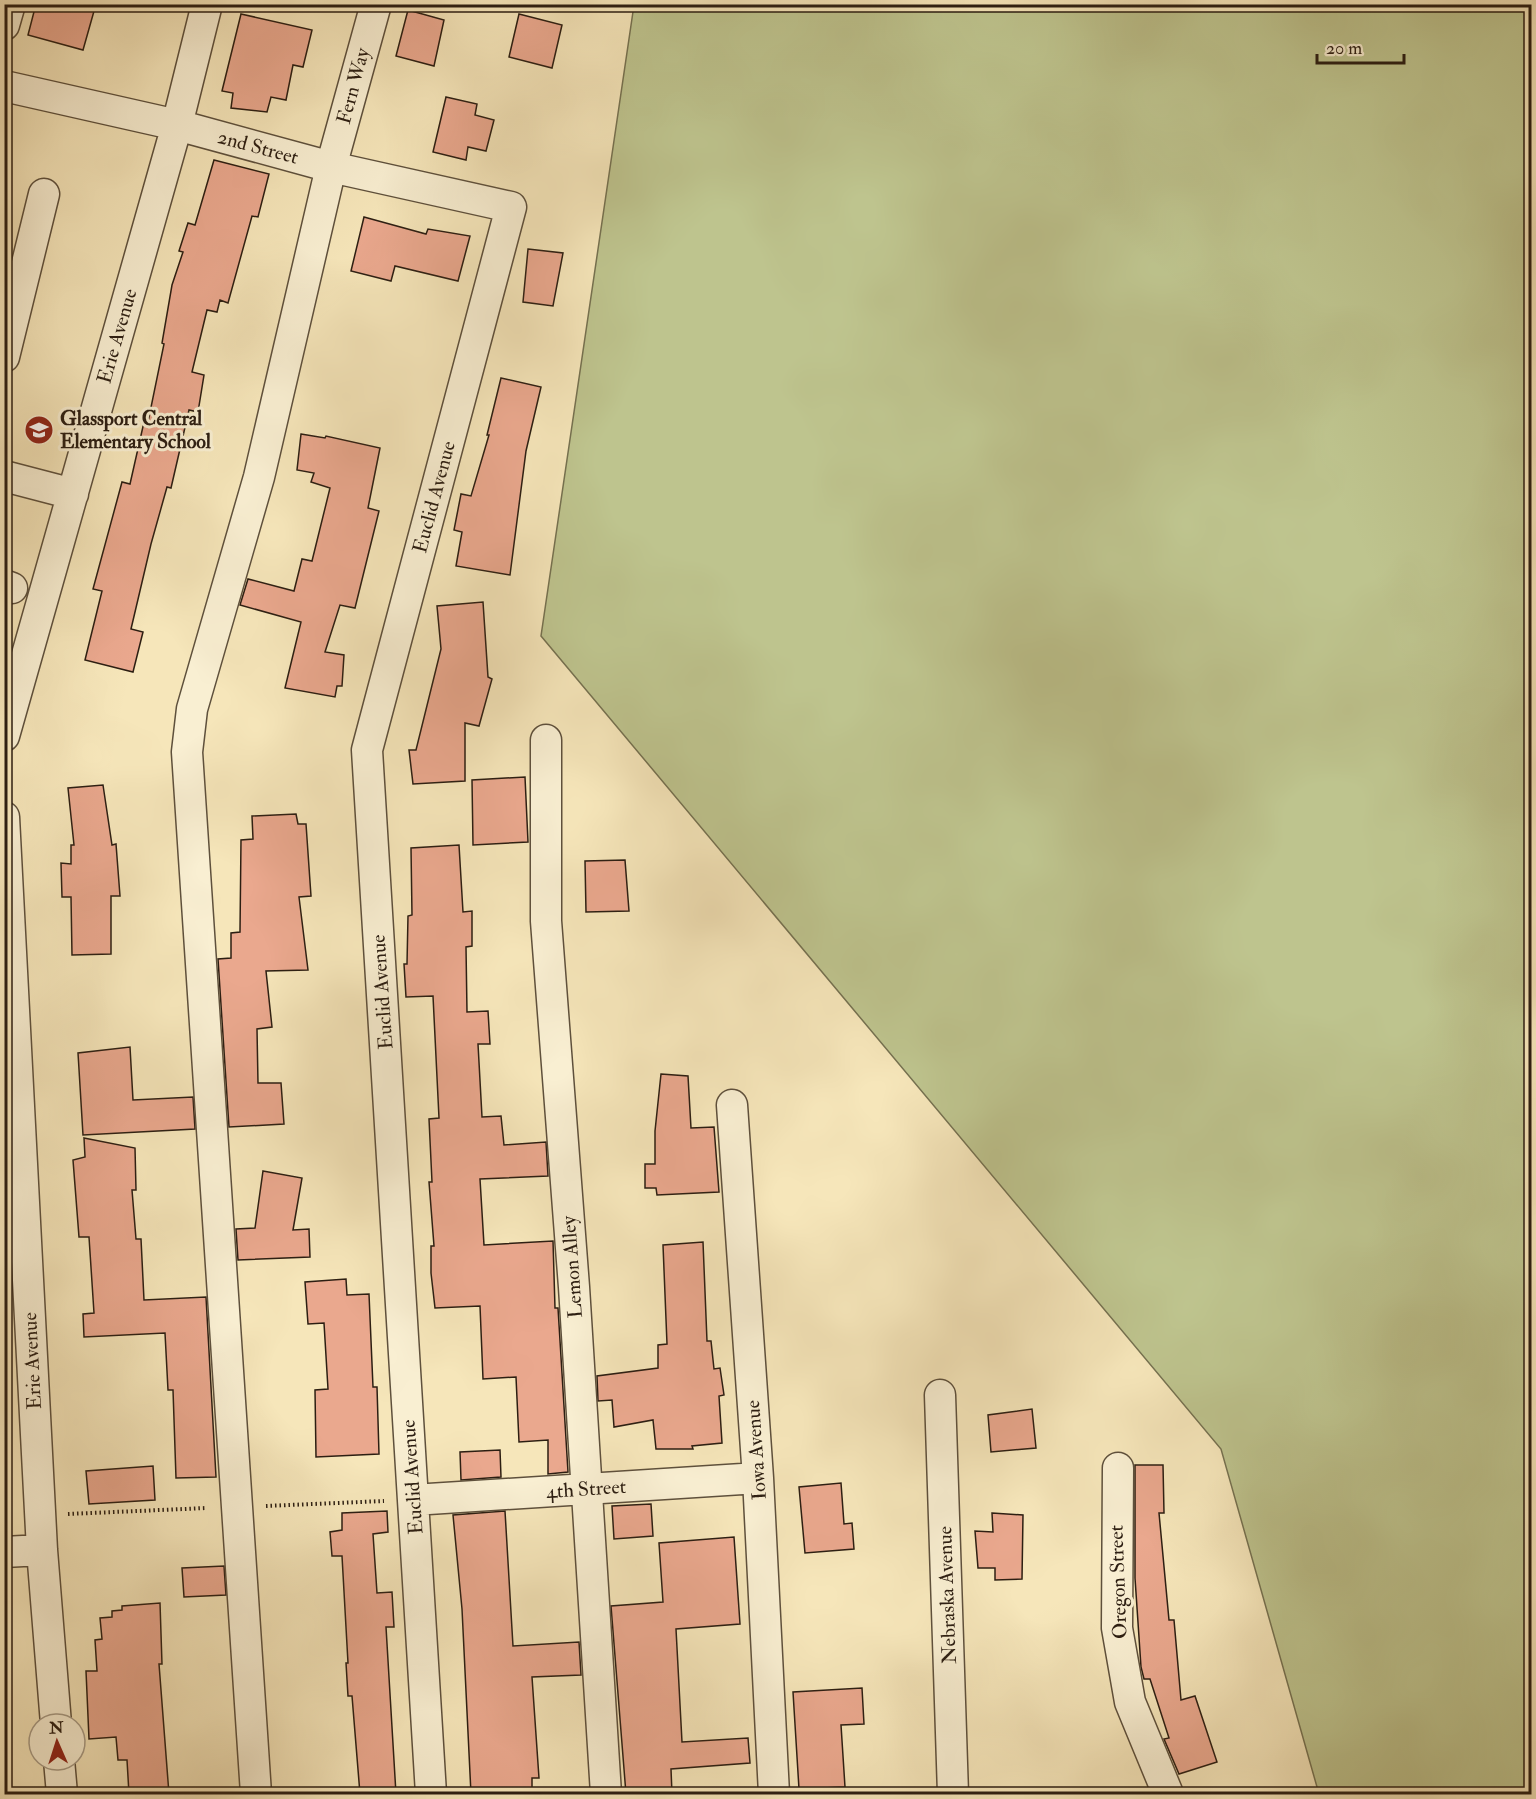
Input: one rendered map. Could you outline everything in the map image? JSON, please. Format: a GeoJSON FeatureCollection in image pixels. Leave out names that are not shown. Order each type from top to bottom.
{"type":"FeatureCollection","features":[{"type":"Feature","properties":{"kind":"street"},"geometry":{"type":"LineString","coordinates":[[4,25],[10,4]]}},
{"type":"Feature","properties":{"kind":"street","name":"Erie Avenue"},"geometry":{"type":"LineString","coordinates":[[4,736],[11,685],[73,494],[177,125],[207,4]]}},
{"type":"Feature","properties":{"kind":"street","name":"Fern Way"},"geometry":{"type":"LineString","coordinates":[[256,1794],[187,752],[192,709],[259,477],[331,166],[376,4]]}},
{"type":"Feature","properties":{"kind":"street","name":"2nd Street"},"geometry":{"type":"LineString","coordinates":[[4,86],[177,125],[331,166],[512,207]]}},
{"type":"Feature","properties":{"kind":"street"},"geometry":{"type":"LineString","coordinates":[[4,357],[44,194]]}},
{"type":"Feature","properties":{"kind":"street","name":"Euclid Avenue"},"geometry":{"type":"LineString","coordinates":[[431,1794],[367,750],[512,207]]}},
{"type":"Feature","properties":{"kind":"street"},"geometry":{"type":"LineString","coordinates":[[4,476],[73,494]]}},
{"type":"Feature","properties":{"kind":"street","name":"Lemon Alley"},"geometry":{"type":"LineString","coordinates":[[546,740],[546,921],[587,1488],[606,1794]]}},
{"type":"Feature","properties":{"kind":"street","name":"Erie Avenue"},"geometry":{"type":"LineString","coordinates":[[4,817],[42,1550],[55,1712]]}},
{"type":"Feature","properties":{"kind":"street","name":"Iowa Avenue"},"geometry":{"type":"LineString","coordinates":[[732,1105],[758,1478],[774,1794]]}},
{"type":"Feature","properties":{"kind":"street","name":"Nebraska Avenue"},"geometry":{"type":"LineString","coordinates":[[940,1395],[953,1794]]}},
{"type":"Feature","properties":{"kind":"street","name":"Oregon Street"},"geometry":{"type":"LineString","coordinates":[[1118,1468],[1117,1628],[1130,1702],[1168,1794]]}},
{"type":"Feature","properties":{"kind":"street","name":"4th Street"},"geometry":{"type":"LineString","coordinates":[[413,1500],[758,1478]]}},
{"type":"Feature","properties":{"kind":"street"},"geometry":{"type":"LineString","coordinates":[[4,1552],[42,1550]]}},
{"type":"Feature","properties":{"kind":"street"},"geometry":{"type":"LineString","coordinates":[[60,1772],[62,1794]]}},
{"type":"Feature","properties":{"kind":"green space"},"geometry":{"type":"Polygon","coordinates":[[[634,5],[1531,5],[1531,1794],[1319,1794],[1221,1449],[541,636],[634,5]]]}},
{"type":"Feature","properties":{"kind":"building"},"geometry":{"type":"Polygon","coordinates":[[[36,4],[96,4],[83,50],[28,35],[36,4]]]}},
{"type":"Feature","properties":{"kind":"building"},"geometry":{"type":"Polygon","coordinates":[[[408,10],[444,20],[434,66],[396,56],[408,10]]]}},
{"type":"Feature","properties":{"kind":"building"},"geometry":{"type":"Polygon","coordinates":[[[241,14],[312,30],[303,67],[293,65],[286,100],[271,97],[267,112],[231,108],[233,93],[222,91],[241,14]]]}},
{"type":"Feature","properties":{"kind":"building"},"geometry":{"type":"Polygon","coordinates":[[[519,14],[562,25],[552,68],[509,57],[519,14]]]}},
{"type":"Feature","properties":{"kind":"building"},"geometry":{"type":"Polygon","coordinates":[[[446,97],[477,104],[475,115],[494,120],[486,151],[468,147],[466,160],[433,152],[446,97]]]}},
{"type":"Feature","properties":{"kind":"building"},"geometry":{"type":"Polygon","coordinates":[[[214,160],[269,174],[258,217],[252,216],[228,303],[220,300],[217,312],[207,310],[192,372],[204,375],[198,412],[189,410],[171,488],[167,487],[151,544],[131,629],[143,632],[133,672],[85,660],[102,591],[93,589],[122,482],[130,484],[144,422],[148,422],[164,344],[162,343],[172,285],[183,252],[179,251],[188,223],[195,225],[214,160]]]}},
{"type":"Feature","properties":{"kind":"building"},"geometry":{"type":"Polygon","coordinates":[[[364,217],[426,234],[428,229],[470,236],[458,281],[395,266],[391,281],[351,271],[364,217]]]}},
{"type":"Feature","properties":{"kind":"building"},"geometry":{"type":"Polygon","coordinates":[[[528,249],[563,253],[553,306],[523,302],[528,249]]]}},
{"type":"Feature","properties":{"kind":"building"},"geometry":{"type":"Polygon","coordinates":[[[501,378],[541,387],[526,451],[510,575],[456,566],[462,532],[454,530],[461,494],[471,496],[489,435],[487,435],[501,378]]]}},
{"type":"Feature","properties":{"kind":"building"},"geometry":{"type":"Polygon","coordinates":[[[301,434],[325,438],[326,436],[380,448],[368,508],[379,511],[355,608],[340,605],[325,652],[344,655],[342,686],[337,686],[335,697],[285,688],[301,622],[240,605],[248,579],[294,591],[302,559],[312,561],[330,488],[311,482],[314,473],[297,470],[301,434]]]}},
{"type":"Feature","properties":{"kind":"building"},"geometry":{"type":"Polygon","coordinates":[[[483,602],[488,677],[492,679],[479,726],[465,723],[465,781],[413,784],[409,750],[416,750],[441,649],[437,606],[483,602]]]}},
{"type":"Feature","properties":{"kind":"building"},"geometry":{"type":"Polygon","coordinates":[[[525,777],[528,842],[473,845],[472,780],[525,777]]]}},
{"type":"Feature","properties":{"kind":"building"},"geometry":{"type":"Polygon","coordinates":[[[103,785],[112,845],[116,844],[120,896],[111,896],[111,954],[72,955],[71,897],[62,897],[61,863],[71,864],[71,845],[74,845],[68,788],[103,785]]]}},
{"type":"Feature","properties":{"kind":"building"},"geometry":{"type":"Polygon","coordinates":[[[296,814],[298,824],[306,824],[311,896],[299,897],[308,970],[266,971],[272,1027],[257,1029],[258,1083],[281,1083],[284,1124],[229,1127],[218,959],[231,958],[231,933],[240,932],[241,840],[253,839],[252,816],[296,814]]]}},
{"type":"Feature","properties":{"kind":"building"},"geometry":{"type":"Polygon","coordinates":[[[459,845],[463,912],[472,911],[472,946],[466,947],[467,1012],[488,1011],[490,1044],[478,1044],[482,1117],[501,1116],[504,1145],[546,1142],[548,1176],[480,1179],[484,1245],[553,1241],[555,1308],[558,1308],[568,1472],[548,1474],[548,1440],[519,1442],[516,1377],[483,1379],[480,1306],[435,1308],[431,1273],[431,1246],[434,1246],[429,1182],[432,1182],[429,1119],[439,1118],[433,996],[406,997],[404,964],[407,964],[408,916],[412,915],[411,848],[459,845]]]}},
{"type":"Feature","properties":{"kind":"building"},"geometry":{"type":"Polygon","coordinates":[[[625,860],[629,911],[586,912],[585,861],[625,860]]]}},
{"type":"Feature","properties":{"kind":"building"},"geometry":{"type":"Polygon","coordinates":[[[130,1047],[133,1100],[193,1097],[195,1129],[83,1135],[78,1053],[130,1047]]]}},
{"type":"Feature","properties":{"kind":"building"},"geometry":{"type":"Polygon","coordinates":[[[661,1074],[688,1076],[691,1128],[714,1127],[719,1192],[657,1195],[656,1188],[645,1188],[645,1164],[655,1164],[655,1131],[661,1074]]]}},
{"type":"Feature","properties":{"kind":"building"},"geometry":{"type":"Polygon","coordinates":[[[84,1138],[135,1148],[136,1190],[132,1190],[136,1239],[141,1239],[144,1300],[206,1297],[216,1477],[176,1478],[173,1390],[168,1390],[165,1333],[84,1337],[83,1314],[94,1313],[89,1237],[79,1237],[73,1160],[85,1157],[84,1138]]]}},
{"type":"Feature","properties":{"kind":"building"},"geometry":{"type":"Polygon","coordinates":[[[263,1171],[302,1178],[293,1230],[309,1229],[310,1257],[238,1260],[236,1229],[255,1228],[263,1171]]]}},
{"type":"Feature","properties":{"kind":"building"},"geometry":{"type":"Polygon","coordinates":[[[703,1242],[707,1341],[711,1341],[714,1369],[720,1368],[724,1395],[719,1396],[722,1443],[692,1446],[693,1449],[656,1449],[653,1420],[614,1427],[612,1400],[598,1401],[597,1376],[658,1368],[658,1345],[667,1344],[663,1245],[703,1242]]]}},
{"type":"Feature","properties":{"kind":"building"},"geometry":{"type":"Polygon","coordinates":[[[346,1279],[347,1295],[369,1294],[373,1387],[377,1387],[379,1454],[316,1457],[315,1390],[328,1389],[324,1323],[308,1324],[305,1282],[346,1279]]]}},
{"type":"Feature","properties":{"kind":"building"},"geometry":{"type":"Polygon","coordinates":[[[1032,1409],[1036,1448],[991,1452],[988,1415],[1032,1409]]]}},
{"type":"Feature","properties":{"kind":"building"},"geometry":{"type":"Polygon","coordinates":[[[500,1450],[501,1477],[461,1480],[460,1452],[500,1450]]]}},
{"type":"Feature","properties":{"kind":"building"},"geometry":{"type":"Polygon","coordinates":[[[1135,1465],[1163,1465],[1164,1513],[1159,1513],[1169,1620],[1174,1620],[1181,1700],[1195,1696],[1217,1762],[1179,1774],[1164,1739],[1169,1738],[1150,1679],[1144,1679],[1141,1667],[1135,1578],[1135,1465]]]}},
{"type":"Feature","properties":{"kind":"building"},"geometry":{"type":"Polygon","coordinates":[[[153,1466],[155,1500],[89,1504],[86,1471],[153,1466]]]}},
{"type":"Feature","properties":{"kind":"building"},"geometry":{"type":"Polygon","coordinates":[[[841,1483],[844,1524],[852,1523],[854,1549],[805,1553],[799,1487],[841,1483]]]}},
{"type":"Feature","properties":{"kind":"building"},"geometry":{"type":"Polygon","coordinates":[[[651,1504],[653,1536],[614,1539],[612,1506],[651,1504]]]}},
{"type":"Feature","properties":{"kind":"building"},"geometry":{"type":"Polygon","coordinates":[[[387,1511],[388,1532],[373,1534],[377,1593],[392,1592],[394,1627],[386,1627],[396,1794],[360,1794],[352,1696],[348,1696],[342,1556],[332,1556],[330,1532],[342,1530],[342,1513],[387,1511]]]}},
{"type":"Feature","properties":{"kind":"building"},"geometry":{"type":"Polygon","coordinates":[[[505,1511],[513,1646],[579,1642],[581,1675],[532,1677],[539,1778],[532,1778],[532,1794],[471,1794],[462,1609],[453,1515],[505,1511]]]}},
{"type":"Feature","properties":{"kind":"building"},"geometry":{"type":"Polygon","coordinates":[[[992,1513],[1023,1515],[1022,1579],[995,1580],[995,1568],[978,1568],[975,1531],[993,1532],[992,1513]]]}},
{"type":"Feature","properties":{"kind":"building"},"geometry":{"type":"Polygon","coordinates":[[[734,1537],[740,1624],[676,1629],[682,1742],[748,1738],[750,1763],[671,1769],[672,1794],[626,1794],[611,1606],[663,1602],[659,1543],[734,1537]]]}},
{"type":"Feature","properties":{"kind":"building"},"geometry":{"type":"Polygon","coordinates":[[[224,1566],[226,1595],[184,1597],[182,1568],[224,1566]]]}},
{"type":"Feature","properties":{"kind":"building"},"geometry":{"type":"Polygon","coordinates":[[[160,1603],[162,1664],[159,1664],[169,1794],[129,1794],[127,1760],[118,1760],[116,1737],[89,1739],[86,1671],[97,1671],[95,1640],[102,1639],[100,1618],[112,1617],[112,1611],[122,1610],[122,1606],[160,1603]]]}},
{"type":"Feature","properties":{"kind":"building"},"geometry":{"type":"Polygon","coordinates":[[[862,1688],[864,1724],[841,1725],[845,1787],[799,1789],[793,1692],[862,1688]]]}},
{"type":"Feature","properties":{"kind":"place","name":"Glassport Central Elementary School"},"geometry":{"type":"Point","coordinates":[39,430]}}]}
